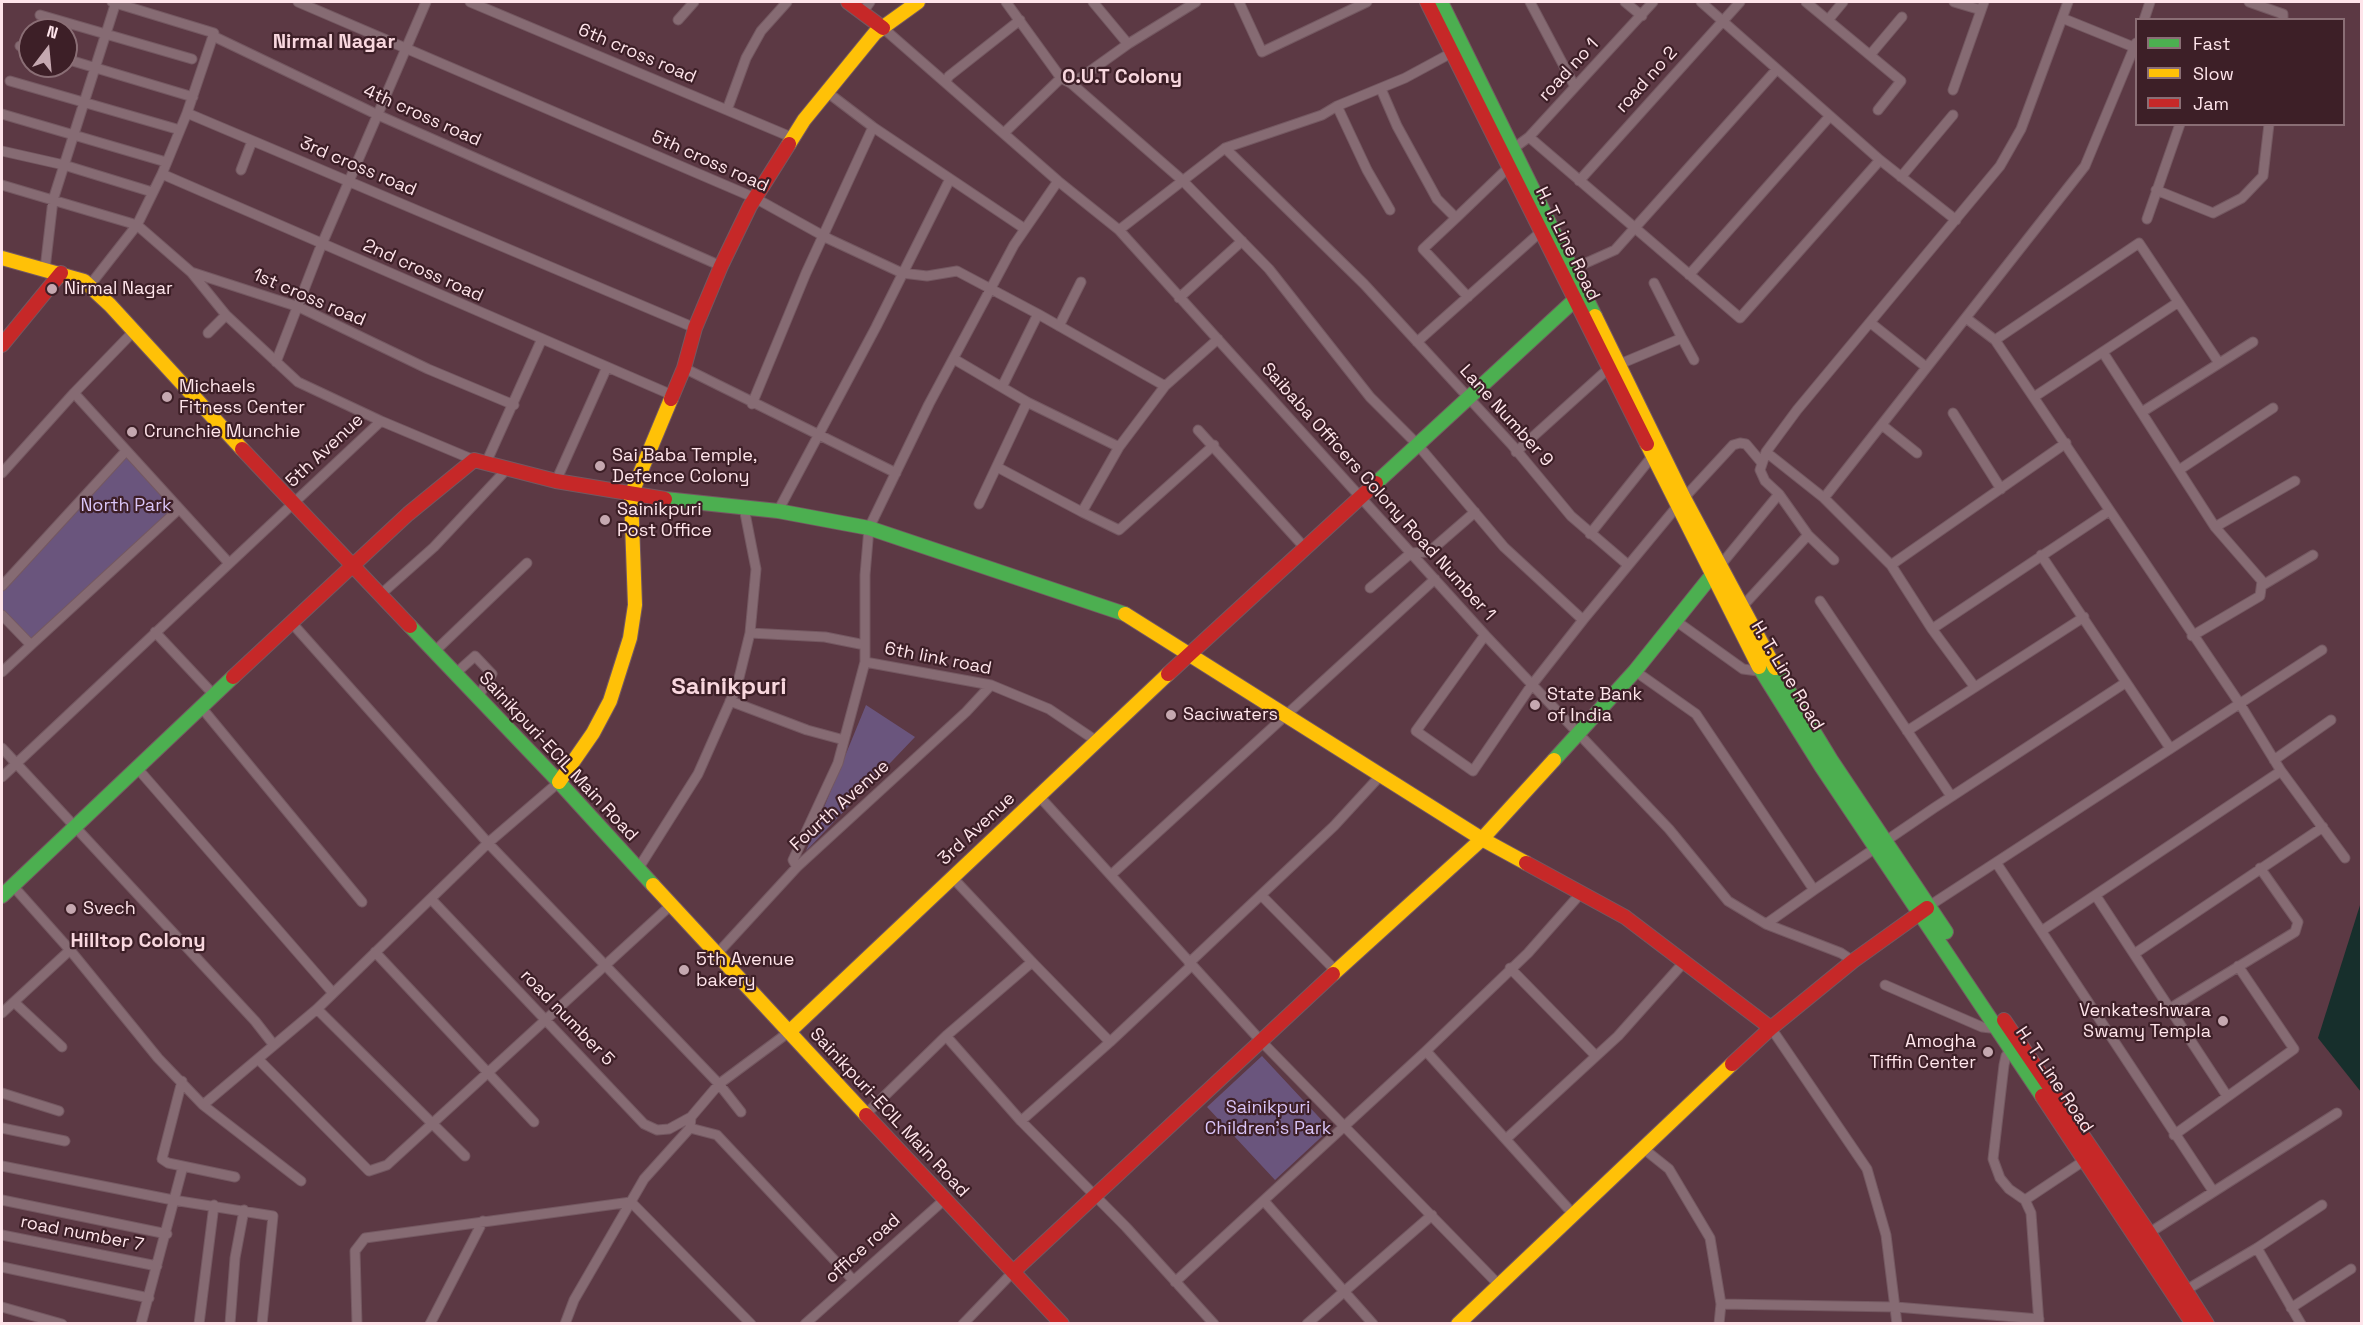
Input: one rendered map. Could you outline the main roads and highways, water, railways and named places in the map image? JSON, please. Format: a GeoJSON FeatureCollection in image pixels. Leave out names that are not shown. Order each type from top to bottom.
{"type":"FeatureCollection","features":[{"type":"Feature","properties":{"kind":"place","name":"Nirmal Nagar"},"geometry":{"type":"Point","coordinates":[52,289]}},
{"type":"Feature","properties":{"kind":"place","name":"Michaels Fitness Center"},"geometry":{"type":"Point","coordinates":[167,397]}},
{"type":"Feature","properties":{"kind":"place","name":"Crunchie Munchie"},"geometry":{"type":"Point","coordinates":[132,432]}},
{"type":"Feature","properties":{"kind":"place","name":"Sai Baba Temple, Defence Colony"},"geometry":{"type":"Point","coordinates":[600,466]}},
{"type":"Feature","properties":{"kind":"place","name":"Sainikpuri Post Office"},"geometry":{"type":"Point","coordinates":[605,520]}},
{"type":"Feature","properties":{"kind":"place","name":"State Bank of India"},"geometry":{"type":"Point","coordinates":[1535,705]}},
{"type":"Feature","properties":{"kind":"place","name":"Saciwaters"},"geometry":{"type":"Point","coordinates":[1171,715]}},
{"type":"Feature","properties":{"kind":"place","name":"Svech"},"geometry":{"type":"Point","coordinates":[71,909]}},
{"type":"Feature","properties":{"kind":"place","name":"5th Avenue bakery"},"geometry":{"type":"Point","coordinates":[684,970]}},
{"type":"Feature","properties":{"kind":"place","name":"Venkateshwara Swamy Templa"},"geometry":{"type":"Point","coordinates":[2223,1021]}},
{"type":"Feature","properties":{"kind":"place","name":"Amogha Tiffin Center"},"geometry":{"type":"Point","coordinates":[1988,1052]}},
{"type":"Feature","properties":{"kind":"district","name":"Nirmal Nagar"},"geometry":{"type":"Point","coordinates":[334,43]}},
{"type":"Feature","properties":{"kind":"district","name":"O.U.T Colony"},"geometry":{"type":"Point","coordinates":[1122,78]}},
{"type":"Feature","properties":{"kind":"district","name":"Sainikpuri"},"geometry":{"type":"Point","coordinates":[729,687]}},
{"type":"Feature","properties":{"kind":"district","name":"Hilltop Colony"},"geometry":{"type":"Point","coordinates":[138,942]}},
{"type":"Feature","properties":{"kind":"park label","name":"North Park"},"geometry":{"type":"Point","coordinates":[126,506]}},
{"type":"Feature","properties":{"kind":"park label","name":"Sainikpuri Children's Park"},"geometry":{"type":"Point","coordinates":[1268,1118]}}]}
